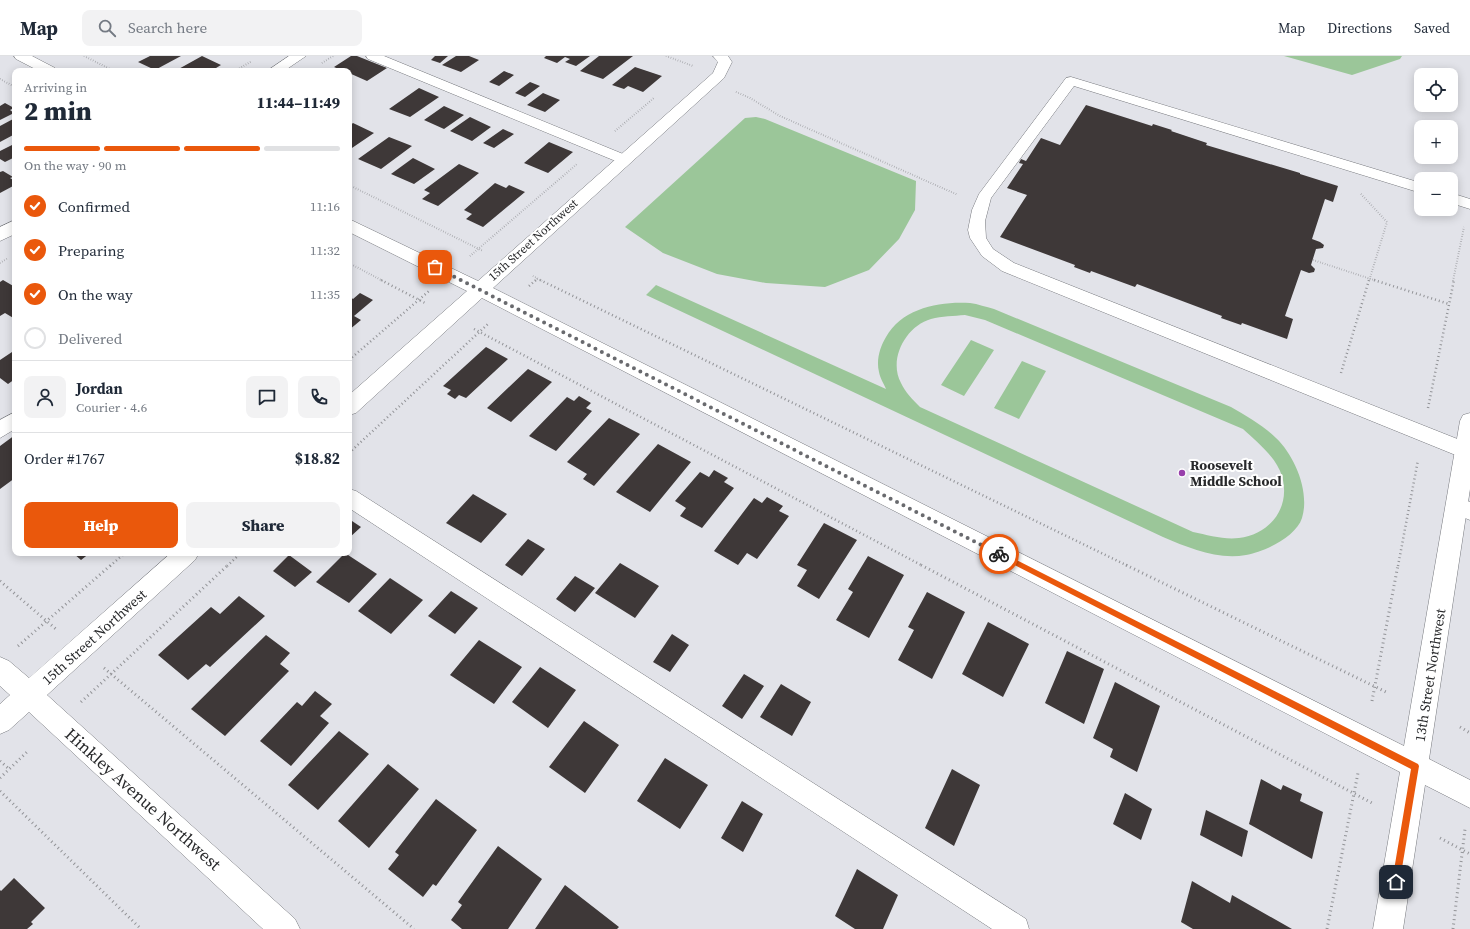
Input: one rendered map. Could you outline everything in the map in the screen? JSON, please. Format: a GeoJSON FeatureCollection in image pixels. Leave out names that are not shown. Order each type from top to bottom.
{"type":"FeatureCollection","features":[{"type":"Feature","properties":{"kind":"street"},"geometry":{"type":"LineString","coordinates":[[21,56],[44,68]]}},
{"type":"Feature","properties":{"kind":"street"},"geometry":{"type":"LineString","coordinates":[[279,68],[299,56]]}},
{"type":"Feature","properties":{"kind":"street","name":"15th Street Northwest"},"geometry":{"type":"LineString","coordinates":[[352,404],[623,159],[719,75],[725,62],[720,56]]}},
{"type":"Feature","properties":{"kind":"street"},"geometry":{"type":"LineString","coordinates":[[352,226],[479,289],[1470,794]]}},
{"type":"Feature","properties":{"kind":"street"},"geometry":{"type":"LineString","coordinates":[[0,235],[12,228]]}},
{"type":"Feature","properties":{"kind":"street","name":"13th Street Northwest"},"geometry":{"type":"LineString","coordinates":[[1388,929],[1416,766],[1464,509],[1465,450],[1470,421]]}},
{"type":"Feature","properties":{"kind":"street","name":"15th Street Northwest"},"geometry":{"type":"LineString","coordinates":[[0,721],[184,556]]}},
{"type":"Feature","properties":{"kind":"street","name":"Hinkley Avenue Northwest"},"geometry":{"type":"LineString","coordinates":[[6,660],[29,696],[285,929]]}},
{"type":"Feature","properties":{"kind":"lane"},"geometry":{"type":"LineString","coordinates":[[373,56],[623,159]]}},
{"type":"Feature","properties":{"kind":"lane"},"geometry":{"type":"LineString","coordinates":[[1414,186],[1072,81],[984,197],[976,218],[975,230],[988,255],[1008,267],[1465,450]]}},
{"type":"Feature","properties":{"kind":"lane"},"geometry":{"type":"LineString","coordinates":[[1458,200],[1470,204]]}},
{"type":"Feature","properties":{"kind":"lane"},"geometry":{"type":"LineString","coordinates":[[0,430],[12,420]]}},
{"type":"Feature","properties":{"kind":"lane"},"geometry":{"type":"LineString","coordinates":[[352,499],[1016,929]]}},
{"type":"Feature","properties":{"kind":"path"},"geometry":{"type":"LineString","coordinates":[[84,56],[108,68]]}},
{"type":"Feature","properties":{"kind":"path"},"geometry":{"type":"LineString","coordinates":[[666,56],[698,68]]}},
{"type":"Feature","properties":{"kind":"path"},"geometry":{"type":"LineString","coordinates":[[240,68],[254,60]]}},
{"type":"Feature","properties":{"kind":"path"},"geometry":{"type":"LineString","coordinates":[[0,79],[12,85]]}},
{"type":"Feature","properties":{"kind":"path"},"geometry":{"type":"LineString","coordinates":[[735,92],[750,98],[780,116],[960,196]]}},
{"type":"Feature","properties":{"kind":"path"},"geometry":{"type":"LineString","coordinates":[[352,187],[486,252]]}},
{"type":"Feature","properties":{"kind":"path"},"geometry":{"type":"LineString","coordinates":[[1334,398],[1387,222],[1360,193]]}},
{"type":"Feature","properties":{"kind":"path"},"geometry":{"type":"LineString","coordinates":[[1313,260],[1449,304]]}},
{"type":"Feature","properties":{"kind":"path"},"geometry":{"type":"LineString","coordinates":[[352,265],[426,304]]}},
{"type":"Feature","properties":{"kind":"path"},"geometry":{"type":"LineString","coordinates":[[531,275],[1388,693]]}},
{"type":"Feature","properties":{"kind":"path"},"geometry":{"type":"LineString","coordinates":[[527,288],[538,278]]}},
{"type":"Feature","properties":{"kind":"path"},"geometry":{"type":"LineString","coordinates":[[352,357],[431,290]]}},
{"type":"Feature","properties":{"kind":"path"},"geometry":{"type":"LineString","coordinates":[[352,450],[491,321]]}},
{"type":"Feature","properties":{"kind":"path"},"geometry":{"type":"LineString","coordinates":[[470,327],[1354,792],[1372,803]]}},
{"type":"Feature","properties":{"kind":"path"},"geometry":{"type":"LineString","coordinates":[[6,660],[47,621],[122,556]]}},
{"type":"Feature","properties":{"kind":"path"},"geometry":{"type":"LineString","coordinates":[[79,704],[238,556]]}},
{"type":"Feature","properties":{"kind":"path"},"geometry":{"type":"LineString","coordinates":[[0,581],[62,634]]}},
{"type":"Feature","properties":{"kind":"path"},"geometry":{"type":"LineString","coordinates":[[100,665],[414,929]]}},
{"type":"Feature","properties":{"kind":"path"},"geometry":{"type":"LineString","coordinates":[[1460,727],[1470,732]]}},
{"type":"Feature","properties":{"kind":"path"},"geometry":{"type":"LineString","coordinates":[[0,778],[28,751]]}},
{"type":"Feature","properties":{"kind":"path"},"geometry":{"type":"LineString","coordinates":[[0,761],[9,769]]}},
{"type":"Feature","properties":{"kind":"path"},"geometry":{"type":"LineString","coordinates":[[1327,929],[1358,773]]}},
{"type":"Feature","properties":{"kind":"path"},"geometry":{"type":"LineString","coordinates":[[0,791],[141,929]]}},
{"type":"Feature","properties":{"kind":"path"},"geometry":{"type":"LineString","coordinates":[[1453,929],[1465,829]]}},
{"type":"Feature","properties":{"kind":"path"},"geometry":{"type":"LineString","coordinates":[[1440,838],[1470,854]]}},
{"type":"Feature","properties":{"kind":"green space"},"geometry":{"type":"Polygon","coordinates":[[[1284,56],[1402,56],[1400,59],[1352,75],[1284,56]]]}},
{"type":"Feature","properties":{"kind":"green space"},"geometry":{"type":"Polygon","coordinates":[[[756,117],[765,119],[916,181],[915,210],[899,239],[869,270],[825,287],[766,283],[717,274],[663,253],[625,227],[745,118],[756,117]]]}},
{"type":"Feature","properties":{"kind":"green space"},"geometry":{"type":"Polygon","coordinates":[[[656,285],[886,389],[879,372],[879,354],[886,337],[893,327],[902,319],[923,308],[946,303],[970,303],[994,309],[1231,407],[1260,425],[1276,438],[1295,464],[1304,497],[1302,518],[1299,525],[1286,537],[1262,551],[1246,555],[1224,556],[1193,549],[1163,537],[646,295],[656,285]],[[965,315],[935,318],[922,323],[907,336],[898,354],[898,374],[905,390],[920,407],[1193,532],[1222,538],[1239,538],[1250,536],[1260,531],[1276,518],[1281,509],[1283,499],[1284,488],[1282,476],[1271,456],[1243,429],[985,320],[965,315]]]}},
{"type":"Feature","properties":{"kind":"green space"},"geometry":{"type":"Polygon","coordinates":[[[971,340],[994,350],[964,396],[941,385],[971,340]]]}},
{"type":"Feature","properties":{"kind":"green space"},"geometry":{"type":"Polygon","coordinates":[[[1022,361],[1046,371],[1019,419],[994,408],[1022,361]]]}},
{"type":"Feature","properties":{"kind":"building"},"geometry":{"type":"Polygon","coordinates":[[[150,56],[181,56],[159,68],[151,68],[138,62],[150,56]]]}},
{"type":"Feature","properties":{"kind":"building"},"geometry":{"type":"Polygon","coordinates":[[[202,56],[221,65],[216,68],[180,68],[202,56]]]}},
{"type":"Feature","properties":{"kind":"building"},"geometry":{"type":"Polygon","coordinates":[[[351,56],[357,56],[387,68],[367,81],[352,74],[352,68],[334,67],[351,56]]]}},
{"type":"Feature","properties":{"kind":"building"},"geometry":{"type":"Polygon","coordinates":[[[435,56],[448,56],[440,63],[431,60],[435,56]]]}},
{"type":"Feature","properties":{"kind":"building"},"geometry":{"type":"Polygon","coordinates":[[[456,56],[469,56],[479,60],[461,72],[442,65],[456,56]]]}},
{"type":"Feature","properties":{"kind":"building"},"geometry":{"type":"Polygon","coordinates":[[[546,56],[590,56],[576,66],[565,62],[570,59],[565,57],[557,63],[544,58],[546,56]]]}},
{"type":"Feature","properties":{"kind":"building"},"geometry":{"type":"Polygon","coordinates":[[[599,56],[633,56],[603,79],[580,71],[599,56]]]}},
{"type":"Feature","properties":{"kind":"building"},"geometry":{"type":"Polygon","coordinates":[[[635,67],[662,76],[643,92],[628,86],[624,89],[612,85],[635,67]]]}},
{"type":"Feature","properties":{"kind":"building"},"geometry":{"type":"Polygon","coordinates":[[[504,71],[514,75],[499,86],[489,82],[504,71]]]}},
{"type":"Feature","properties":{"kind":"building"},"geometry":{"type":"Polygon","coordinates":[[[530,82],[540,86],[525,97],[515,93],[530,82]]]}},
{"type":"Feature","properties":{"kind":"building"},"geometry":{"type":"Polygon","coordinates":[[[419,88],[439,97],[410,117],[389,109],[419,88]]]}},
{"type":"Feature","properties":{"kind":"building"},"geometry":{"type":"Polygon","coordinates":[[[543,93],[560,100],[545,112],[527,105],[543,93]]]}},
{"type":"Feature","properties":{"kind":"building"},"geometry":{"type":"Polygon","coordinates":[[[5,103],[12,107],[10,110],[12,114],[0,120],[0,106],[5,103]]]}},
{"type":"Feature","properties":{"kind":"building"},"geometry":{"type":"Polygon","coordinates":[[[1086,105],[1152,126],[1153,124],[1172,130],[1171,131],[1207,143],[1206,145],[1338,186],[1333,202],[1325,199],[1312,239],[1324,245],[1323,248],[1316,249],[1311,265],[1315,269],[1314,272],[1309,273],[1301,270],[1285,316],[1293,319],[1287,339],[1242,323],[1241,325],[1221,318],[1222,316],[1137,284],[1135,287],[1091,271],[1090,273],[1074,267],[1075,265],[1000,237],[1027,195],[1007,188],[1023,164],[1019,163],[1021,159],[1026,161],[1041,138],[1060,145],[1086,105]]]}},
{"type":"Feature","properties":{"kind":"building"},"geometry":{"type":"Polygon","coordinates":[[[444,106],[464,115],[444,129],[424,120],[444,106]]]}},
{"type":"Feature","properties":{"kind":"building"},"geometry":{"type":"Polygon","coordinates":[[[470,117],[491,127],[472,141],[450,131],[470,117]]]}},
{"type":"Feature","properties":{"kind":"building"},"geometry":{"type":"Polygon","coordinates":[[[12,120],[12,136],[0,142],[0,126],[12,120]]]}},
{"type":"Feature","properties":{"kind":"building"},"geometry":{"type":"Polygon","coordinates":[[[352,124],[374,133],[352,148],[352,124]]]}},
{"type":"Feature","properties":{"kind":"building"},"geometry":{"type":"Polygon","coordinates":[[[503,129],[514,134],[494,148],[483,143],[503,129]]]}},
{"type":"Feature","properties":{"kind":"building"},"geometry":{"type":"Polygon","coordinates":[[[389,137],[412,146],[381,169],[358,159],[389,137]]]}},
{"type":"Feature","properties":{"kind":"building"},"geometry":{"type":"Polygon","coordinates":[[[549,142],[573,152],[548,173],[524,163],[549,142]]]}},
{"type":"Feature","properties":{"kind":"building"},"geometry":{"type":"Polygon","coordinates":[[[12,145],[12,158],[5,162],[0,159],[0,151],[12,145]]]}},
{"type":"Feature","properties":{"kind":"building"},"geometry":{"type":"Polygon","coordinates":[[[413,158],[435,169],[414,184],[391,174],[413,158]]]}},
{"type":"Feature","properties":{"kind":"building"},"geometry":{"type":"Polygon","coordinates":[[[459,164],[479,173],[438,206],[422,199],[430,193],[424,190],[459,164]]]}},
{"type":"Feature","properties":{"kind":"building"},"geometry":{"type":"Polygon","coordinates":[[[3,171],[12,176],[10,178],[12,179],[12,187],[0,193],[0,172],[3,171]]]}},
{"type":"Feature","properties":{"kind":"building"},"geometry":{"type":"Polygon","coordinates":[[[495,183],[506,188],[509,185],[525,192],[483,227],[466,219],[472,214],[464,210],[495,183]]]}},
{"type":"Feature","properties":{"kind":"building"},"geometry":{"type":"Polygon","coordinates":[[[3,280],[12,285],[12,317],[5,313],[0,316],[0,282],[3,280]]]}},
{"type":"Feature","properties":{"kind":"building"},"geometry":{"type":"Polygon","coordinates":[[[360,293],[373,300],[354,316],[361,320],[352,328],[352,298],[360,293]]]}},
{"type":"Feature","properties":{"kind":"building"},"geometry":{"type":"Polygon","coordinates":[[[486,347],[508,359],[466,398],[459,395],[455,399],[447,394],[451,390],[443,386],[486,347]]]}},
{"type":"Feature","properties":{"kind":"building"},"geometry":{"type":"Polygon","coordinates":[[[12,352],[12,381],[8,384],[0,378],[0,360],[12,352]]]}},
{"type":"Feature","properties":{"kind":"building"},"geometry":{"type":"Polygon","coordinates":[[[528,369],[552,382],[511,422],[487,408],[528,369]]]}},
{"type":"Feature","properties":{"kind":"building"},"geometry":{"type":"Polygon","coordinates":[[[579,396],[591,403],[586,408],[592,411],[556,451],[529,436],[567,397],[574,401],[579,396]]]}},
{"type":"Feature","properties":{"kind":"building"},"geometry":{"type":"Polygon","coordinates":[[[609,418],[640,434],[594,486],[583,479],[587,474],[567,462],[609,418]]]}},
{"type":"Feature","properties":{"kind":"building"},"geometry":{"type":"Polygon","coordinates":[[[12,437],[12,480],[0,489],[0,446],[12,437]]]}},
{"type":"Feature","properties":{"kind":"building"},"geometry":{"type":"Polygon","coordinates":[[[658,444],[691,462],[650,512],[616,492],[658,444]]]}},
{"type":"Feature","properties":{"kind":"building"},"geometry":{"type":"Polygon","coordinates":[[[714,470],[728,478],[724,482],[734,488],[702,528],[680,516],[686,508],[675,501],[700,472],[709,477],[714,470]]]}},
{"type":"Feature","properties":{"kind":"building"},"geometry":{"type":"Polygon","coordinates":[[[473,494],[507,514],[481,543],[446,523],[473,494]]]}},
{"type":"Feature","properties":{"kind":"building"},"geometry":{"type":"Polygon","coordinates":[[[767,497],[783,506],[779,511],[789,516],[757,559],[747,553],[738,565],[714,551],[754,498],[762,503],[767,497]]]}},
{"type":"Feature","properties":{"kind":"building"},"geometry":{"type":"Polygon","coordinates":[[[352,521],[361,527],[352,535],[352,521]]]}},
{"type":"Feature","properties":{"kind":"building"},"geometry":{"type":"Polygon","coordinates":[[[824,523],[857,540],[819,599],[797,586],[807,570],[797,565],[824,523]]]}},
{"type":"Feature","properties":{"kind":"building"},"geometry":{"type":"Polygon","coordinates":[[[528,539],[545,549],[522,576],[505,565],[528,539]]]}},
{"type":"Feature","properties":{"kind":"building"},"geometry":{"type":"Polygon","coordinates":[[[76,556],[86,556],[81,560],[76,556]]]}},
{"type":"Feature","properties":{"kind":"building"},"geometry":{"type":"Polygon","coordinates":[[[288,556],[290,556],[312,572],[295,587],[273,571],[288,556]]]}},
{"type":"Feature","properties":{"kind":"building"},"geometry":{"type":"Polygon","coordinates":[[[342,556],[350,556],[377,574],[349,603],[316,582],[342,556]]]}},
{"type":"Feature","properties":{"kind":"building"},"geometry":{"type":"Polygon","coordinates":[[[868,556],[904,575],[869,638],[836,620],[853,592],[848,589],[868,556]]]}},
{"type":"Feature","properties":{"kind":"building"},"geometry":{"type":"Polygon","coordinates":[[[620,563],[659,586],[635,618],[595,593],[620,563]]]}},
{"type":"Feature","properties":{"kind":"building"},"geometry":{"type":"Polygon","coordinates":[[[575,576],[595,588],[575,612],[556,599],[575,576]]]}},
{"type":"Feature","properties":{"kind":"building"},"geometry":{"type":"Polygon","coordinates":[[[390,578],[423,600],[391,634],[358,611],[390,578]]]}},
{"type":"Feature","properties":{"kind":"building"},"geometry":{"type":"Polygon","coordinates":[[[451,591],[478,608],[455,634],[428,616],[451,591]]]}},
{"type":"Feature","properties":{"kind":"building"},"geometry":{"type":"Polygon","coordinates":[[[927,592],[965,612],[932,679],[898,660],[914,630],[908,627],[927,592]]]}},
{"type":"Feature","properties":{"kind":"building"},"geometry":{"type":"Polygon","coordinates":[[[239,596],[265,616],[210,667],[206,664],[188,680],[158,655],[211,607],[220,614],[239,596]]]}},
{"type":"Feature","properties":{"kind":"building"},"geometry":{"type":"Polygon","coordinates":[[[988,622],[1029,644],[1003,697],[962,674],[988,622]]]}},
{"type":"Feature","properties":{"kind":"building"},"geometry":{"type":"Polygon","coordinates":[[[672,634],[689,645],[670,672],[653,662],[672,634]]]}},
{"type":"Feature","properties":{"kind":"building"},"geometry":{"type":"Polygon","coordinates":[[[266,635],[290,653],[280,664],[289,671],[225,736],[191,709],[266,635]]]}},
{"type":"Feature","properties":{"kind":"building"},"geometry":{"type":"Polygon","coordinates":[[[479,640],[522,667],[494,704],[450,675],[479,640]]]}},
{"type":"Feature","properties":{"kind":"building"},"geometry":{"type":"Polygon","coordinates":[[[1067,651],[1104,669],[1084,724],[1045,703],[1067,651]]]}},
{"type":"Feature","properties":{"kind":"building"},"geometry":{"type":"Polygon","coordinates":[[[540,667],[576,690],[548,728],[512,702],[540,667]]]}},
{"type":"Feature","properties":{"kind":"building"},"geometry":{"type":"Polygon","coordinates":[[[744,674],[764,686],[742,719],[722,706],[744,674]]]}},
{"type":"Feature","properties":{"kind":"building"},"geometry":{"type":"Polygon","coordinates":[[[1115,682],[1160,706],[1137,772],[1110,757],[1113,749],[1093,738],[1115,682]]]}},
{"type":"Feature","properties":{"kind":"building"},"geometry":{"type":"Polygon","coordinates":[[[781,684],[811,702],[792,736],[760,717],[781,684]]]}},
{"type":"Feature","properties":{"kind":"building"},"geometry":{"type":"Polygon","coordinates":[[[315,691],[332,704],[320,716],[329,723],[291,766],[260,741],[297,702],[302,706],[315,691]]]}},
{"type":"Feature","properties":{"kind":"building"},"geometry":{"type":"Polygon","coordinates":[[[584,721],[619,745],[585,793],[549,767],[584,721]]]}},
{"type":"Feature","properties":{"kind":"building"},"geometry":{"type":"Polygon","coordinates":[[[339,731],[369,754],[318,810],[288,785],[339,731]]]}},
{"type":"Feature","properties":{"kind":"building"},"geometry":{"type":"Polygon","coordinates":[[[665,758],[708,785],[680,829],[637,801],[665,758]]]}},
{"type":"Feature","properties":{"kind":"building"},"geometry":{"type":"Polygon","coordinates":[[[388,764],[419,789],[369,848],[338,821],[388,764]]]}},
{"type":"Feature","properties":{"kind":"building"},"geometry":{"type":"Polygon","coordinates":[[[952,769],[980,785],[954,846],[925,828],[952,769]]]}},
{"type":"Feature","properties":{"kind":"building"},"geometry":{"type":"Polygon","coordinates":[[[1261,779],[1281,790],[1283,785],[1302,794],[1300,801],[1323,812],[1312,859],[1249,824],[1261,779]]]}},
{"type":"Feature","properties":{"kind":"building"},"geometry":{"type":"Polygon","coordinates":[[[1125,793],[1152,809],[1141,840],[1113,824],[1125,793]]]}},
{"type":"Feature","properties":{"kind":"building"},"geometry":{"type":"Polygon","coordinates":[[[436,799],[477,830],[436,886],[433,884],[423,897],[388,869],[399,855],[395,852],[436,799]]]}},
{"type":"Feature","properties":{"kind":"building"},"geometry":{"type":"Polygon","coordinates":[[[742,801],[763,814],[743,852],[721,838],[742,801]]]}},
{"type":"Feature","properties":{"kind":"building"},"geometry":{"type":"Polygon","coordinates":[[[1206,810],[1248,831],[1242,857],[1200,835],[1206,810]]]}},
{"type":"Feature","properties":{"kind":"building"},"geometry":{"type":"Polygon","coordinates":[[[498,846],[542,879],[508,929],[462,929],[451,920],[462,905],[458,902],[498,846]]]}},
{"type":"Feature","properties":{"kind":"building"},"geometry":{"type":"Polygon","coordinates":[[[857,869],[898,895],[883,929],[855,929],[835,916],[857,869]]]}},
{"type":"Feature","properties":{"kind":"building"},"geometry":{"type":"Polygon","coordinates":[[[14,878],[45,908],[31,922],[33,924],[27,929],[0,929],[0,890],[1,891],[14,878]]]}},
{"type":"Feature","properties":{"kind":"building"},"geometry":{"type":"Polygon","coordinates":[[[1192,881],[1230,903],[1232,895],[1292,929],[1193,929],[1181,922],[1192,881]]]}},
{"type":"Feature","properties":{"kind":"building"},"geometry":{"type":"Polygon","coordinates":[[[565,885],[619,927],[617,929],[535,929],[565,885]]]}},
{"type":"Feature","properties":{"kind":"way so far"},"geometry":{"type":"LineString","coordinates":[[435,267],[999,554]]}},
{"type":"Feature","properties":{"kind":"place","name":"Roosevelt Middle School"},"geometry":{"type":"Point","coordinates":[1182,473]}},
{"type":"Feature","properties":{"kind":"route"},"geometry":{"type":"LineString","coordinates":[[999,554],[1416,766],[1396,882]]}}]}
